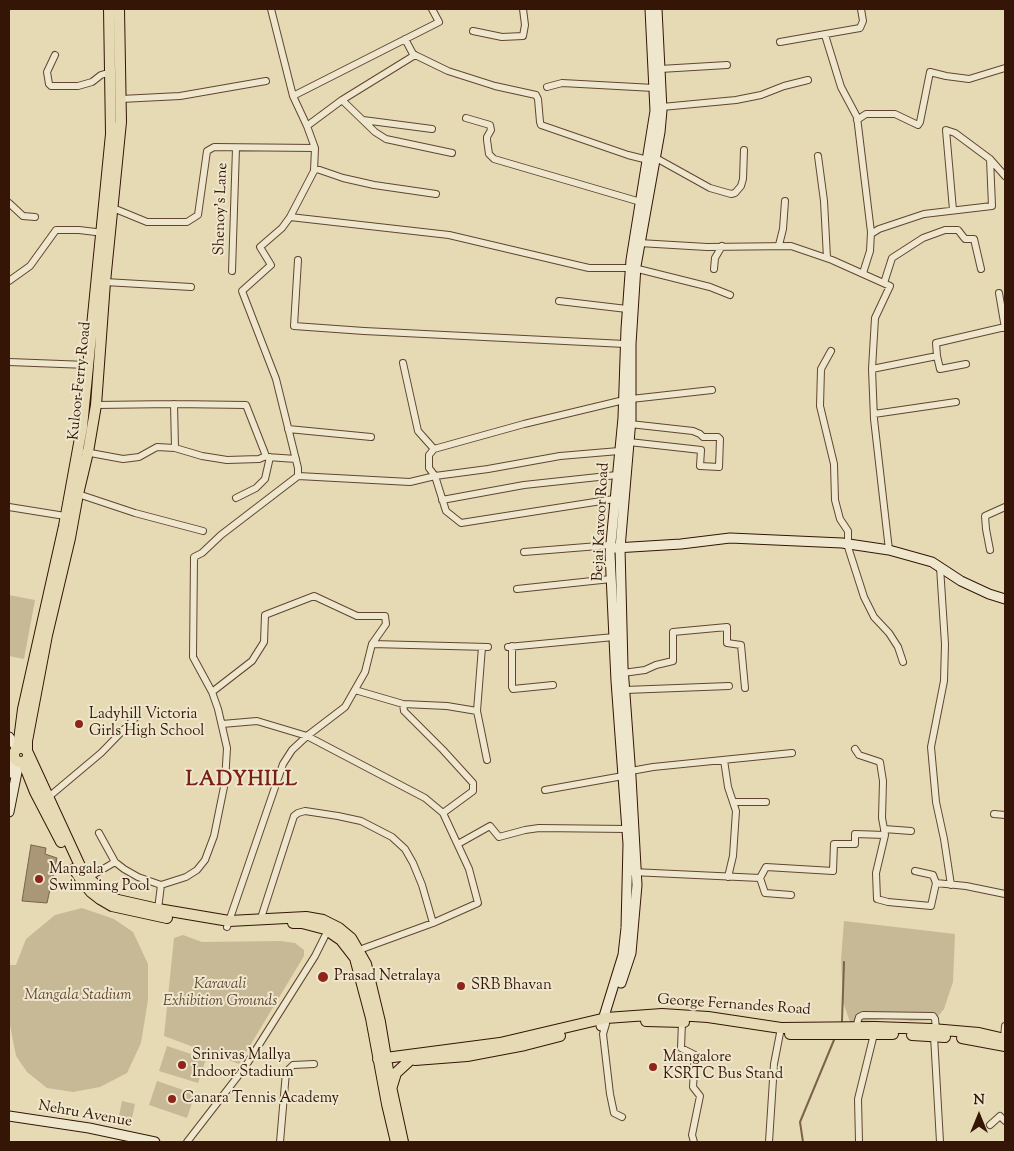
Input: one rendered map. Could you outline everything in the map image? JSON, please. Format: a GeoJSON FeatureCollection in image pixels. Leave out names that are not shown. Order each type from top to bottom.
{"type":"FeatureCollection","features":[{"type":"Feature","properties":{"kind":"main road","name":"Kuloor Ferry Road"},"geometry":{"type":"LineString","coordinates":[[19,753],[23,709],[65,516],[96,405],[105,282],[111,134],[109,9]]}},
{"type":"Feature","properties":{"kind":"main road","name":"Kuloor Ferry Road"},"geometry":{"type":"LineString","coordinates":[[19,753],[27,741],[47,634],[70,538],[78,494],[83,451],[87,365],[106,233],[113,208],[121,122],[118,9]]}},
{"type":"Feature","properties":{"kind":"main road","name":"Bejai Kavoor Road"},"geometry":{"type":"LineString","coordinates":[[650,9],[655,111],[652,159]]}},
{"type":"Feature","properties":{"kind":"main road","name":"Bejai Kavoor Road"},"geometry":{"type":"LineString","coordinates":[[604,1024],[623,955],[632,872],[627,773],[614,637],[612,579],[614,499],[619,451],[630,399],[625,344],[627,309],[652,159],[660,132],[662,107],[657,9]]}},
{"type":"Feature","properties":{"kind":"main road","name":"Bejai Kavoor Road"},"geometry":{"type":"LineString","coordinates":[[632,872],[627,829],[625,690],[614,547],[629,442],[633,267],[639,243],[644,203]]}},
{"type":"Feature","properties":{"kind":"main road"},"geometry":{"type":"LineString","coordinates":[[614,547],[682,544],[730,538],[849,544],[889,550],[932,562],[968,584],[1005,599]]}},
{"type":"Feature","properties":{"kind":"main road"},"geometry":{"type":"LineString","coordinates":[[9,737],[48,795],[82,868],[85,879],[107,896],[228,924],[302,923],[328,930],[341,940],[355,958],[372,1018],[396,1142]]}},
{"type":"Feature","properties":{"kind":"main road"},"geometry":{"type":"LineString","coordinates":[[9,785],[19,753]]}},
{"type":"Feature","properties":{"kind":"main road"},"geometry":{"type":"LineString","coordinates":[[9,812],[19,753]]}},
{"type":"Feature","properties":{"kind":"main road"},"geometry":{"type":"LineString","coordinates":[[19,753],[35,792],[70,861],[100,899],[112,906],[144,914],[216,926],[261,918],[306,916],[324,920],[339,928],[351,938],[366,964],[382,1034],[382,1062],[392,1088],[403,1142]]}},
{"type":"Feature","properties":{"kind":"main road","name":"George Fernandes Road"},"geometry":{"type":"LineString","coordinates":[[382,1062],[604,1024],[671,1015],[708,1017],[816,1036],[979,1033],[1005,1042]]}},
{"type":"Feature","properties":{"kind":"main road","name":"George Fernandes Road"},"geometry":{"type":"LineString","coordinates":[[604,1024],[648,1021],[711,1023],[768,1031],[856,1027],[935,1033]]}},
{"type":"Feature","properties":{"kind":"main road"},"geometry":{"type":"LineString","coordinates":[[382,1034],[391,1049],[407,1058],[396,1073],[392,1088]]}},
{"type":"Feature","properties":{"kind":"main road","name":"Nehru Avenue"},"geometry":{"type":"LineString","coordinates":[[9,1116],[90,1128],[137,1141],[155,1142]]}},
{"type":"Feature","properties":{"kind":"street"},"geometry":{"type":"LineString","coordinates":[[271,9],[294,96],[315,148],[314,168],[290,217],[282,228],[260,247],[271,266],[242,291],[276,378],[296,460],[298,476]]}},
{"type":"Feature","properties":{"kind":"street"},"geometry":{"type":"LineString","coordinates":[[294,96],[438,22],[432,9]]}},
{"type":"Feature","properties":{"kind":"street"},"geometry":{"type":"LineString","coordinates":[[473,31],[502,37],[524,36],[523,9]]}},
{"type":"Feature","properties":{"kind":"street"},"geometry":{"type":"LineString","coordinates":[[780,42],[860,28],[863,21],[861,9]]}},
{"type":"Feature","properties":{"kind":"street"},"geometry":{"type":"LineString","coordinates":[[825,35],[841,87],[857,120],[870,234],[870,251],[863,273]]}},
{"type":"Feature","properties":{"kind":"street"},"geometry":{"type":"LineString","coordinates":[[405,39],[415,55],[448,71],[495,86],[536,95],[541,125],[628,155],[652,159],[710,188],[731,194],[737,191],[743,180],[744,150]]}},
{"type":"Feature","properties":{"kind":"street"},"geometry":{"type":"LineString","coordinates":[[55,55],[47,72],[51,86],[78,86],[92,82],[101,75],[111,72]]}},
{"type":"Feature","properties":{"kind":"street"},"geometry":{"type":"LineString","coordinates":[[306,126],[342,100],[415,55]]}},
{"type":"Feature","properties":{"kind":"street"},"geometry":{"type":"LineString","coordinates":[[660,70],[727,65]]}},
{"type":"Feature","properties":{"kind":"street"},"geometry":{"type":"LineString","coordinates":[[857,120],[866,114],[895,114],[918,125],[930,72],[946,76],[969,78],[1005,68]]}},
{"type":"Feature","properties":{"kind":"street"},"geometry":{"type":"LineString","coordinates":[[662,107],[761,95],[784,86],[808,80]]}},
{"type":"Feature","properties":{"kind":"street"},"geometry":{"type":"LineString","coordinates":[[121,99],[180,96],[266,81]]}},
{"type":"Feature","properties":{"kind":"street"},"geometry":{"type":"LineString","coordinates":[[547,87],[562,83],[654,88]]}},
{"type":"Feature","properties":{"kind":"street"},"geometry":{"type":"LineString","coordinates":[[342,100],[380,136],[391,141],[452,153]]}},
{"type":"Feature","properties":{"kind":"street"},"geometry":{"type":"LineString","coordinates":[[466,118],[490,125],[491,130],[487,140],[489,154],[494,160],[644,203]]}},
{"type":"Feature","properties":{"kind":"street"},"geometry":{"type":"LineString","coordinates":[[362,119],[432,129]]}},
{"type":"Feature","properties":{"kind":"street"},"geometry":{"type":"LineString","coordinates":[[952,210],[946,130],[955,133],[990,159],[1005,176]]}},
{"type":"Feature","properties":{"kind":"street"},"geometry":{"type":"LineString","coordinates":[[113,208],[147,222],[187,222],[198,215],[207,151],[214,147],[315,148]]}},
{"type":"Feature","properties":{"kind":"street","name":"Shenoy's Lane"},"geometry":{"type":"LineString","coordinates":[[232,271],[236,148]]}},
{"type":"Feature","properties":{"kind":"street"},"geometry":{"type":"LineString","coordinates":[[818,156],[824,201],[827,258]]}},
{"type":"Feature","properties":{"kind":"street"},"geometry":{"type":"LineString","coordinates":[[870,234],[879,229],[924,214],[992,206],[990,159]]}},
{"type":"Feature","properties":{"kind":"street"},"geometry":{"type":"LineString","coordinates":[[314,168],[343,178],[374,185],[436,194]]}},
{"type":"Feature","properties":{"kind":"street"},"geometry":{"type":"LineString","coordinates":[[779,245],[783,229],[784,201]]}},
{"type":"Feature","properties":{"kind":"street"},"geometry":{"type":"LineString","coordinates":[[9,204],[23,216],[35,217]]}},
{"type":"Feature","properties":{"kind":"street"},"geometry":{"type":"LineString","coordinates":[[290,217],[448,235],[589,268],[633,267],[638,270],[710,287],[730,295]]}},
{"type":"Feature","properties":{"kind":"street"},"geometry":{"type":"LineString","coordinates":[[9,281],[30,266],[56,230],[106,233]]}},
{"type":"Feature","properties":{"kind":"street"},"geometry":{"type":"LineString","coordinates":[[884,283],[892,258],[923,238],[945,230],[958,230],[965,239],[974,239],[981,269]]}},
{"type":"Feature","properties":{"kind":"street"},"geometry":{"type":"LineString","coordinates":[[639,243],[722,246],[779,245],[803,248],[890,286],[875,318],[872,369],[874,414],[889,550]]}},
{"type":"Feature","properties":{"kind":"street"},"geometry":{"type":"LineString","coordinates":[[714,269],[715,258],[722,246]]}},
{"type":"Feature","properties":{"kind":"street"},"geometry":{"type":"LineString","coordinates":[[298,260],[294,326],[625,344]]}},
{"type":"Feature","properties":{"kind":"street"},"geometry":{"type":"LineString","coordinates":[[105,282],[191,287]]}},
{"type":"Feature","properties":{"kind":"street"},"geometry":{"type":"LineString","coordinates":[[966,364],[940,369],[936,343],[1005,328],[998,293]]}},
{"type":"Feature","properties":{"kind":"street"},"geometry":{"type":"LineString","coordinates":[[559,301],[627,309]]}},
{"type":"Feature","properties":{"kind":"street"},"geometry":{"type":"LineString","coordinates":[[831,351],[821,369],[820,406],[834,464],[835,500],[840,519],[848,531],[849,544],[864,597],[874,617],[889,633],[898,647],[903,662]]}},
{"type":"Feature","properties":{"kind":"street"},"geometry":{"type":"LineString","coordinates":[[872,369],[937,356]]}},
{"type":"Feature","properties":{"kind":"street"},"geometry":{"type":"LineString","coordinates":[[9,362],[87,365]]}},
{"type":"Feature","properties":{"kind":"street"},"geometry":{"type":"LineString","coordinates":[[403,363],[418,431],[434,449]]}},
{"type":"Feature","properties":{"kind":"street"},"geometry":{"type":"LineString","coordinates":[[614,499],[461,523],[446,511],[435,476],[429,468],[429,455],[434,449],[524,424],[630,399],[712,390]]}},
{"type":"Feature","properties":{"kind":"street"},"geometry":{"type":"LineString","coordinates":[[874,414],[956,402]]}},
{"type":"Feature","properties":{"kind":"street"},"geometry":{"type":"LineString","coordinates":[[174,404],[175,448]]}},
{"type":"Feature","properties":{"kind":"street"},"geometry":{"type":"LineString","coordinates":[[96,405],[246,405],[268,457],[265,479],[256,488],[236,498]]}},
{"type":"Feature","properties":{"kind":"street"},"geometry":{"type":"LineString","coordinates":[[630,424],[693,431],[703,437],[718,437],[720,439],[719,468],[700,466],[703,437]]}},
{"type":"Feature","properties":{"kind":"street"},"geometry":{"type":"LineString","coordinates":[[288,430],[371,437]]}},
{"type":"Feature","properties":{"kind":"street"},"geometry":{"type":"LineString","coordinates":[[629,442],[701,450]]}},
{"type":"Feature","properties":{"kind":"street"},"geometry":{"type":"LineString","coordinates":[[83,451],[123,459],[139,457],[156,447],[175,448],[202,456],[227,460],[268,457],[296,460]]}},
{"type":"Feature","properties":{"kind":"street"},"geometry":{"type":"LineString","coordinates":[[99,833],[115,862],[138,877],[161,885],[179,880],[197,870],[205,860],[211,844],[225,782],[227,748],[212,692],[193,657],[194,557],[202,553],[221,535],[298,476],[410,482],[435,476],[560,456],[619,451]]}},
{"type":"Feature","properties":{"kind":"street"},"geometry":{"type":"LineString","coordinates":[[442,500],[524,485],[617,475]]}},
{"type":"Feature","properties":{"kind":"street"},"geometry":{"type":"LineString","coordinates":[[78,494],[134,513],[203,531]]}},
{"type":"Feature","properties":{"kind":"street"},"geometry":{"type":"LineString","coordinates":[[9,507],[65,516]]}},
{"type":"Feature","properties":{"kind":"street"},"geometry":{"type":"LineString","coordinates":[[990,550],[985,516],[1005,508]]}},
{"type":"Feature","properties":{"kind":"street"},"geometry":{"type":"LineString","coordinates":[[524,552],[614,547]]}},
{"type":"Feature","properties":{"kind":"street"},"geometry":{"type":"LineString","coordinates":[[940,567],[945,644],[944,681],[931,747],[936,802],[951,885]]}},
{"type":"Feature","properties":{"kind":"street"},"geometry":{"type":"LineString","coordinates":[[517,589],[612,579]]}},
{"type":"Feature","properties":{"kind":"street"},"geometry":{"type":"LineString","coordinates":[[212,692],[252,661],[264,642],[265,615],[314,596],[357,616],[385,616],[386,624],[372,644],[365,672],[345,707],[307,736],[292,750],[283,764],[228,924]]}},
{"type":"Feature","properties":{"kind":"street"},"geometry":{"type":"LineString","coordinates":[[623,672],[645,670],[656,665],[673,662],[673,632],[727,627],[727,643],[741,645],[744,688]]}},
{"type":"Feature","properties":{"kind":"street"},"geometry":{"type":"LineString","coordinates":[[553,685],[513,689],[510,647],[614,637]]}},
{"type":"Feature","properties":{"kind":"street"},"geometry":{"type":"LineString","coordinates":[[372,644],[485,647],[477,711],[487,760]]}},
{"type":"Feature","properties":{"kind":"street"},"geometry":{"type":"LineString","coordinates":[[625,690],[729,686]]}},
{"type":"Feature","properties":{"kind":"street"},"geometry":{"type":"LineString","coordinates":[[355,690],[403,704],[442,706],[477,711]]}},
{"type":"Feature","properties":{"kind":"street"},"geometry":{"type":"LineString","coordinates":[[403,704],[404,711],[444,750],[473,783],[473,791],[443,813]]}},
{"type":"Feature","properties":{"kind":"street"},"geometry":{"type":"LineString","coordinates":[[48,795],[51,795],[101,752],[138,715]]}},
{"type":"Feature","properties":{"kind":"street"},"geometry":{"type":"LineString","coordinates":[[222,724],[257,720],[307,736],[425,798],[443,813],[469,869],[478,903],[433,923],[359,950]]}},
{"type":"Feature","properties":{"kind":"street"},"geometry":{"type":"LineString","coordinates":[[854,749],[858,755],[868,760],[880,762],[883,781],[882,818],[884,832],[876,873],[877,899],[888,902],[931,906],[936,883],[933,875],[915,871]]}},
{"type":"Feature","properties":{"kind":"street"},"geometry":{"type":"LineString","coordinates":[[545,790],[653,767],[792,753]]}},
{"type":"Feature","properties":{"kind":"street"},"geometry":{"type":"LineString","coordinates":[[724,760],[728,787],[736,811],[733,856],[728,877]]}},
{"type":"Feature","properties":{"kind":"street"},"geometry":{"type":"LineString","coordinates":[[734,802],[766,802]]}},
{"type":"Feature","properties":{"kind":"street"},"geometry":{"type":"LineString","coordinates":[[261,918],[294,816],[305,811],[361,821],[392,837],[405,849],[413,863],[422,885],[433,923]]}},
{"type":"Feature","properties":{"kind":"street"},"geometry":{"type":"LineString","coordinates":[[994,814],[1005,815]]}},
{"type":"Feature","properties":{"kind":"street"},"geometry":{"type":"LineString","coordinates":[[458,844],[490,826],[499,836],[539,828],[627,829]]}},
{"type":"Feature","properties":{"kind":"street"},"geometry":{"type":"LineString","coordinates":[[791,895],[765,893],[760,878],[766,867],[833,871],[834,844],[855,844],[855,834],[911,831]]}},
{"type":"Feature","properties":{"kind":"street"},"geometry":{"type":"LineString","coordinates":[[85,879],[115,862]]}},
{"type":"Feature","properties":{"kind":"street"},"geometry":{"type":"LineString","coordinates":[[632,872],[760,878]]}},
{"type":"Feature","properties":{"kind":"street"},"geometry":{"type":"LineString","coordinates":[[936,883],[1005,894]]}},
{"type":"Feature","properties":{"kind":"street"},"geometry":{"type":"LineString","coordinates":[[158,909],[161,885]]}},
{"type":"Feature","properties":{"kind":"street"},"geometry":{"type":"LineString","coordinates":[[187,1142],[245,1067],[315,956],[328,930]]}},
{"type":"Feature","properties":{"kind":"street"},"geometry":{"type":"LineString","coordinates":[[682,1022],[680,1048],[695,1055],[693,1087],[700,1096],[692,1135],[694,1142]]}},
{"type":"Feature","properties":{"kind":"street"},"geometry":{"type":"LineString","coordinates":[[604,1024],[612,1104],[614,1113],[622,1117]]}},
{"type":"Feature","properties":{"kind":"street"},"geometry":{"type":"LineString","coordinates":[[1005,1026],[1005,1042]]}},
{"type":"Feature","properties":{"kind":"street"},"geometry":{"type":"LineString","coordinates":[[769,1142],[774,1064],[780,1031]]}},
{"type":"Feature","properties":{"kind":"street"},"geometry":{"type":"LineString","coordinates":[[935,1033],[940,1142]]}},
{"type":"Feature","properties":{"kind":"street"},"geometry":{"type":"LineString","coordinates":[[859,1142],[858,1099],[874,1034]]}},
{"type":"Feature","properties":{"kind":"street"},"geometry":{"type":"LineString","coordinates":[[280,1142],[286,1072],[293,1065],[314,1064]]}},
{"type":"Feature","properties":{"kind":"street"},"geometry":{"type":"LineString","coordinates":[[990,1125],[1000,1116],[1005,1121]]}},
{"type":"Feature","properties":{"kind":"green space"},"geometry":{"type":"Polygon","coordinates":[[[9,595],[35,600],[24,659],[9,656],[9,595]]]}},
{"type":"Feature","properties":{"kind":"green space","name":"Mangala Stadium"},"geometry":{"type":"Polygon","coordinates":[[[82,908],[114,919],[133,932],[148,964],[148,1000],[141,1043],[127,1073],[100,1087],[73,1092],[47,1088],[27,1072],[16,1056],[9,1020],[9,965],[16,965],[26,939],[55,915],[82,908]]]}},
{"type":"Feature","properties":{"kind":"green space"},"geometry":{"type":"Polygon","coordinates":[[[844,921],[955,934],[953,982],[944,1009],[935,1020],[911,1021],[888,1019],[850,1022],[843,1002],[841,959],[844,921]]]}},
{"type":"Feature","properties":{"kind":"green space","name":"Karavali Exhibition Grounds"},"geometry":{"type":"Polygon","coordinates":[[[183,935],[202,942],[280,941],[295,943],[304,950],[304,956],[239,1064],[164,1036],[174,938],[183,935]]]}},
{"type":"Feature","properties":{"kind":"green space","name":"Srinivas Mallya Indoor Stadium"},"geometry":{"type":"Polygon","coordinates":[[[167,1046],[206,1059],[198,1083],[159,1071],[167,1046]]]}},
{"type":"Feature","properties":{"kind":"green space","name":"Canara Tennis Academy"},"geometry":{"type":"Polygon","coordinates":[[[157,1081],[195,1094],[187,1118],[149,1105],[157,1081]]]}},
{"type":"Feature","properties":{"kind":"green space"},"geometry":{"type":"Polygon","coordinates":[[[122,1101],[135,1104],[130,1127],[117,1125],[122,1101]]]}},
{"type":"Feature","properties":{"kind":"shaded area","name":"Mangala Swimming Pool"},"geometry":{"type":"Polygon","coordinates":[[[31,845],[46,848],[45,854],[57,858],[47,903],[22,901],[31,845]]]}},
{"type":"Feature","properties":{"kind":"waterway"},"geometry":{"type":"LineString","coordinates":[[842,1021],[844,962]]}},
{"type":"Feature","properties":{"kind":"waterway"},"geometry":{"type":"LineString","coordinates":[[803,1142],[800,1122],[834,1040]]}},
{"type":"Feature","properties":{"kind":"place","name":"Ladyhill Victoria Girls High School"},"geometry":{"type":"Point","coordinates":[79,724]}},
{"type":"Feature","properties":{"kind":"place","name":"Mangala Swimming Pool"},"geometry":{"type":"Point","coordinates":[39,879]}},
{"type":"Feature","properties":{"kind":"place","name":"Prasad Netralaya"},"geometry":{"type":"Point","coordinates":[323,977]}},
{"type":"Feature","properties":{"kind":"place","name":"SRB Bhavan"},"geometry":{"type":"Point","coordinates":[461,986]}},
{"type":"Feature","properties":{"kind":"place","name":"Srinivas Mallya Indoor Stadium"},"geometry":{"type":"Point","coordinates":[182,1065]}},
{"type":"Feature","properties":{"kind":"place","name":"Mangalore KSRTC Bus Stand"},"geometry":{"type":"Point","coordinates":[653,1067]}},
{"type":"Feature","properties":{"kind":"place","name":"Canara Tennis Academy"},"geometry":{"type":"Point","coordinates":[172,1099]}},
{"type":"Feature","properties":{"kind":"district","name":"LADYHILL"},"geometry":{"type":"Point","coordinates":[242,782]}}]}
